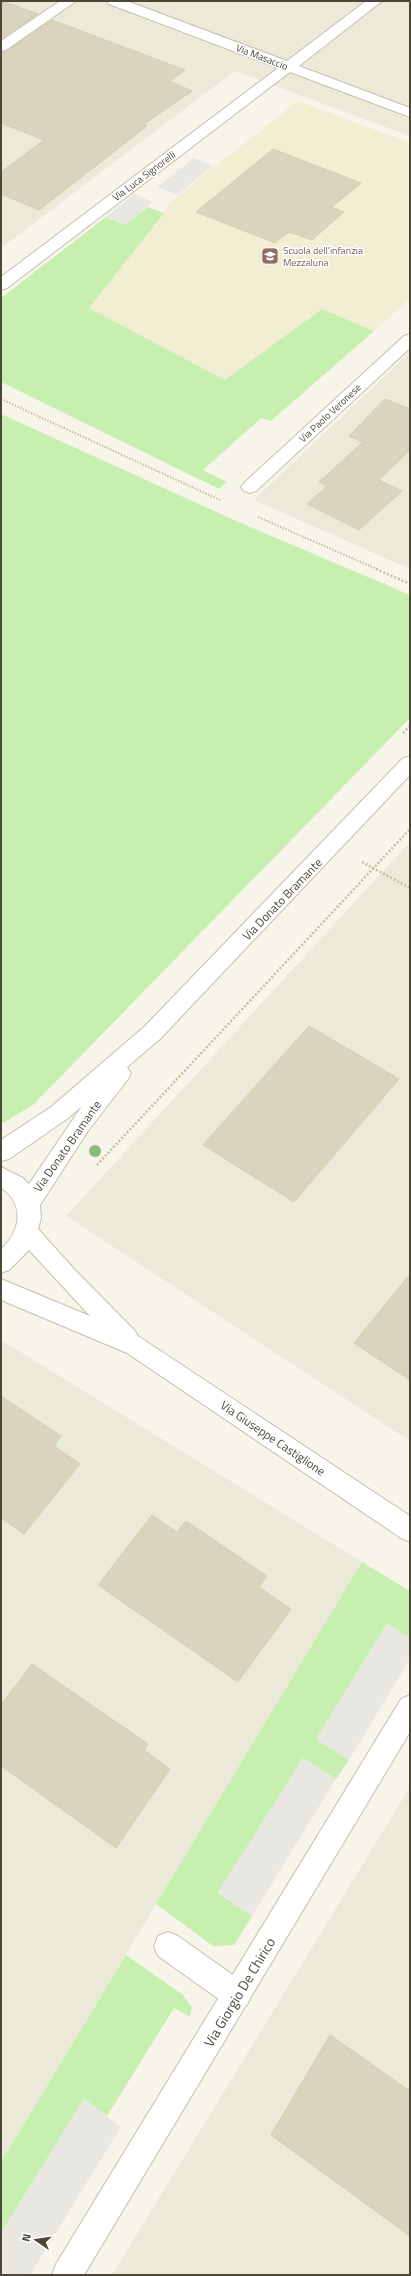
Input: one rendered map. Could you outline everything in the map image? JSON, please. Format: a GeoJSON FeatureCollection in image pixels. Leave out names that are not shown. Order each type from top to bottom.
{"type":"FeatureCollection","features":[{"type":"Feature","properties":{"kind":"street"},"geometry":{"type":"LineString","coordinates":[[1,47],[69,1]]}},
{"type":"Feature","properties":{"kind":"street","name":"Via Masaccio"},"geometry":{"type":"LineString","coordinates":[[114,1],[410,113]]}},
{"type":"Feature","properties":{"kind":"street","name":"Via Luca Signorelli"},"geometry":{"type":"LineString","coordinates":[[1,285],[374,1]]}},
{"type":"Feature","properties":{"kind":"street","name":"Via Paolo Veronese"},"geometry":{"type":"LineString","coordinates":[[250,487],[410,339]]}},
{"type":"Feature","properties":{"kind":"street","name":"Via Donato Bramante"},"geometry":{"type":"LineString","coordinates":[[1,1152],[60,1113],[152,1033],[410,763]]}},
{"type":"Feature","properties":{"kind":"street","name":"Via Donato Bramante"},"geometry":{"type":"LineString","coordinates":[[28,1204],[80,1125],[152,1033]]}},
{"type":"Feature","properties":{"kind":"street"},"geometry":{"type":"LineString","coordinates":[[1,1176],[20,1190],[28,1204],[30,1218],[27,1232],[18,1249],[1,1263]]}},
{"type":"Feature","properties":{"kind":"street","name":"Via Giuseppe Castiglione"},"geometry":{"type":"LineString","coordinates":[[27,1232],[67,1278],[135,1346]]}},
{"type":"Feature","properties":{"kind":"street","name":"Via Giuseppe Castiglione"},"geometry":{"type":"LineString","coordinates":[[1,1289],[135,1346],[410,1530]]}},
{"type":"Feature","properties":{"kind":"street","name":"Via Giorgio De Chirico"},"geometry":{"type":"LineString","coordinates":[[67,2275],[410,1708]]}},
{"type":"Feature","properties":{"kind":"street"},"geometry":{"type":"LineString","coordinates":[[168,1946],[237,1995]]}},
{"type":"Feature","properties":{"kind":"path"},"geometry":{"type":"LineString","coordinates":[[1,399],[223,502]]}},
{"type":"Feature","properties":{"kind":"path"},"geometry":{"type":"LineString","coordinates":[[252,514],[410,584]]}},
{"type":"Feature","properties":{"kind":"path"},"geometry":{"type":"LineString","coordinates":[[94,1168],[122,1140],[410,828]]}},
{"type":"Feature","properties":{"kind":"shaded area"},"geometry":{"type":"Polygon","coordinates":[[[1,1],[410,1],[410,136],[235,71],[1,248],[1,1]]]}},
{"type":"Feature","properties":{"kind":"shaded area","name":"Scuola dell'infanzia Mezzaluna"},"geometry":{"type":"Polygon","coordinates":[[[298,101],[410,143],[410,299],[374,331],[322,309],[225,380],[89,308],[174,199],[298,101]]]}},
{"type":"Feature","properties":{"kind":"shaded area"},"geometry":{"type":"Polygon","coordinates":[[[194,158],[213,166],[177,195],[157,187],[194,158]]]}},
{"type":"Feature","properties":{"kind":"shaded area"},"geometry":{"type":"Polygon","coordinates":[[[134,194],[153,202],[125,225],[106,217],[134,194]]]}},
{"type":"Feature","properties":{"kind":"shaded area"},"geometry":{"type":"Polygon","coordinates":[[[410,352],[410,569],[254,500],[410,352]]]}},
{"type":"Feature","properties":{"kind":"shaded area"},"geometry":{"type":"Polygon","coordinates":[[[410,842],[410,1441],[66,1216],[410,842]]]}},
{"type":"Feature","properties":{"kind":"shaded area"},"geometry":{"type":"Polygon","coordinates":[[[1,1340],[362,1562],[1,2162],[1,1340]]]}},
{"type":"Feature","properties":{"kind":"shaded area"},"geometry":{"type":"Polygon","coordinates":[[[387,1624],[410,1638],[410,1659],[349,1760],[316,1739],[387,1624]]]}},
{"type":"Feature","properties":{"kind":"shaded area"},"geometry":{"type":"Polygon","coordinates":[[[303,1758],[336,1779],[252,1916],[218,1892],[303,1758]]]}},
{"type":"Feature","properties":{"kind":"shaded area"},"geometry":{"type":"Polygon","coordinates":[[[410,1787],[410,2275],[112,2275],[410,1787]]]}},
{"type":"Feature","properties":{"kind":"shaded area"},"geometry":{"type":"Polygon","coordinates":[[[84,2099],[121,2127],[30,2275],[1,2275],[1,2233],[84,2099]]]}},
{"type":"Feature","properties":{"kind":"green space"},"geometry":{"type":"Polygon","coordinates":[[[148,207],[164,213],[89,308],[225,380],[322,309],[374,331],[271,421],[261,418],[203,470],[227,482],[219,489],[1,382],[1,298],[106,217],[125,225],[148,207]]]}},
{"type":"Feature","properties":{"kind":"green space"},"geometry":{"type":"Polygon","coordinates":[[[1,414],[234,520],[410,595],[410,718],[33,1105],[1,1124],[1,414]]]}},
{"type":"Feature","properties":{"kind":"green space"},"geometry":{"type":"Polygon","coordinates":[[[362,1562],[410,1591],[410,1638],[387,1624],[316,1739],[349,1760],[336,1779],[303,1758],[218,1893],[252,1916],[234,1945],[213,1946],[156,1904],[362,1562]]]}},
{"type":"Feature","properties":{"kind":"green space"},"geometry":{"type":"Polygon","coordinates":[[[126,1955],[183,1995],[192,2008],[190,2017],[174,2008],[107,2116],[84,2099],[1,2233],[1,2162],[126,1955]]]}},
{"type":"Feature","properties":{"kind":"building"},"geometry":{"type":"Polygon","coordinates":[[[1,1],[3,1],[38,14],[1,39],[1,1]]]}},
{"type":"Feature","properties":{"kind":"building"},"geometry":{"type":"Polygon","coordinates":[[[52,20],[185,70],[170,81],[192,91],[143,125],[147,126],[39,210],[1,194],[1,172],[44,140],[1,123],[1,52],[7,51],[52,20]]]}},
{"type":"Feature","properties":{"kind":"building"},"geometry":{"type":"Polygon","coordinates":[[[273,149],[361,183],[332,207],[344,212],[312,240],[289,232],[275,243],[196,212],[273,149]]]}},
{"type":"Feature","properties":{"kind":"building"},"geometry":{"type":"Polygon","coordinates":[[[385,399],[410,409],[410,450],[379,480],[402,491],[359,530],[307,504],[327,486],[319,482],[363,442],[349,436],[385,399]]]}},
{"type":"Feature","properties":{"kind":"building"},"geometry":{"type":"Polygon","coordinates":[[[309,1026],[399,1079],[294,1202],[203,1145],[309,1026]]]}},
{"type":"Feature","properties":{"kind":"building"},"geometry":{"type":"Polygon","coordinates":[[[410,1274],[410,1380],[354,1343],[410,1274]]]}},
{"type":"Feature","properties":{"kind":"building"},"geometry":{"type":"Polygon","coordinates":[[[1,1396],[61,1436],[54,1446],[80,1464],[24,1534],[1,1518],[1,1396]]]}},
{"type":"Feature","properties":{"kind":"building"},"geometry":{"type":"Polygon","coordinates":[[[152,1515],[177,1532],[186,1521],[267,1576],[259,1587],[291,1609],[238,1682],[98,1585],[152,1515]]]}},
{"type":"Feature","properties":{"kind":"building"},"geometry":{"type":"Polygon","coordinates":[[[32,1664],[148,1744],[144,1750],[170,1769],[116,1848],[1,1766],[1,1705],[32,1664]]]}},
{"type":"Feature","properties":{"kind":"building"},"geometry":{"type":"Polygon","coordinates":[[[330,2035],[410,2091],[410,2236],[271,2135],[330,2035]]]}},
{"type":"Feature","properties":{"kind":"place","name":"Scuola dell'infanzia Mezzaluna"},"geometry":{"type":"Point","coordinates":[270,256]}}]}
